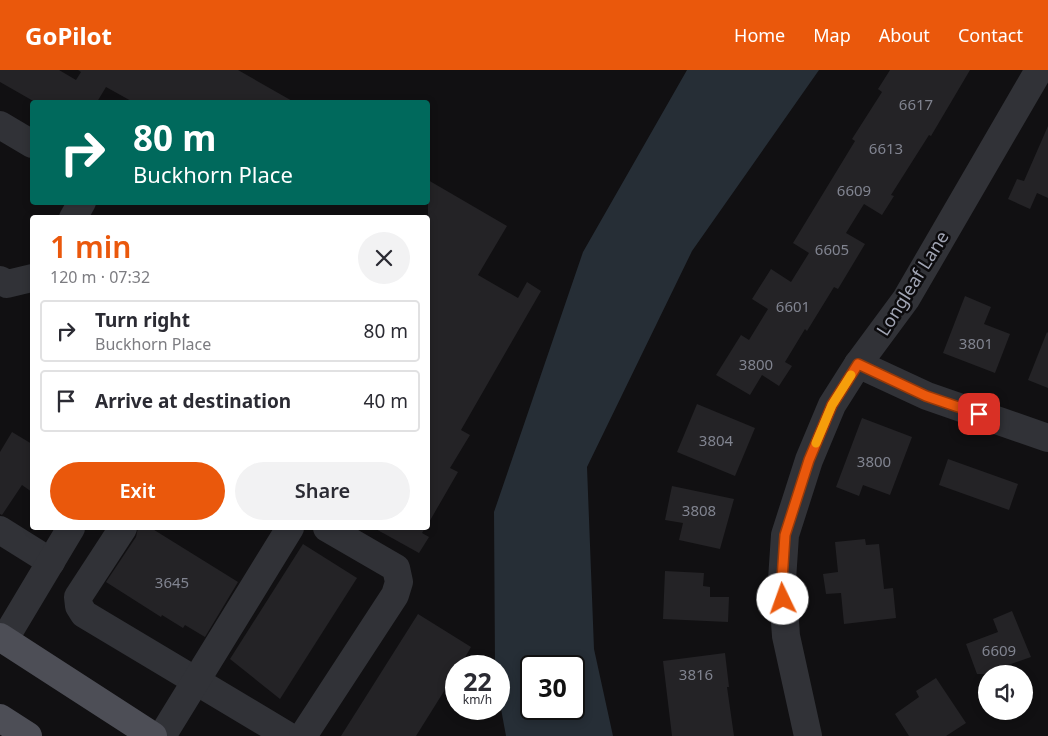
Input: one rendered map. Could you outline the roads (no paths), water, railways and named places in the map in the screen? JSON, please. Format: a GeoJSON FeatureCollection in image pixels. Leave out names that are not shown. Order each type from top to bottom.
{"type":"FeatureCollection","features":[{"type":"Feature","properties":{"kind":"main road"},"geometry":{"type":"LineString","coordinates":[[2,639],[153,736]]}},
{"type":"Feature","properties":{"kind":"main road"},"geometry":{"type":"LineString","coordinates":[[0,718],[28,736]]}},
{"type":"Feature","properties":{"kind":"street","name":"Longleaf Lane"},"geometry":{"type":"LineString","coordinates":[[808,736],[786,636],[782,580],[785,535],[809,460],[832,405],[858,364],[906,299],[1038,86]]}},
{"type":"Feature","properties":{"kind":"street"},"geometry":{"type":"LineString","coordinates":[[0,125],[30,143]]}},
{"type":"Feature","properties":{"kind":"street"},"geometry":{"type":"LineString","coordinates":[[0,280],[7,284],[30,278]]}},
{"type":"Feature","properties":{"kind":"street"},"geometry":{"type":"LineString","coordinates":[[858,364],[926,396],[1048,438]]}},
{"type":"Feature","properties":{"kind":"street"},"geometry":{"type":"LineString","coordinates":[[0,530],[51,562]]}},
{"type":"Feature","properties":{"kind":"street"},"geometry":{"type":"LineString","coordinates":[[2,639],[70,530]]}},
{"type":"Feature","properties":{"kind":"street"},"geometry":{"type":"LineString","coordinates":[[122,530],[78,597],[79,606],[84,614],[288,736]]}},
{"type":"Feature","properties":{"kind":"street"},"geometry":{"type":"LineString","coordinates":[[162,736],[289,530]]}},
{"type":"Feature","properties":{"kind":"street"},"geometry":{"type":"LineString","coordinates":[[303,736],[394,595],[398,582],[396,568],[330,530]]}}]}
